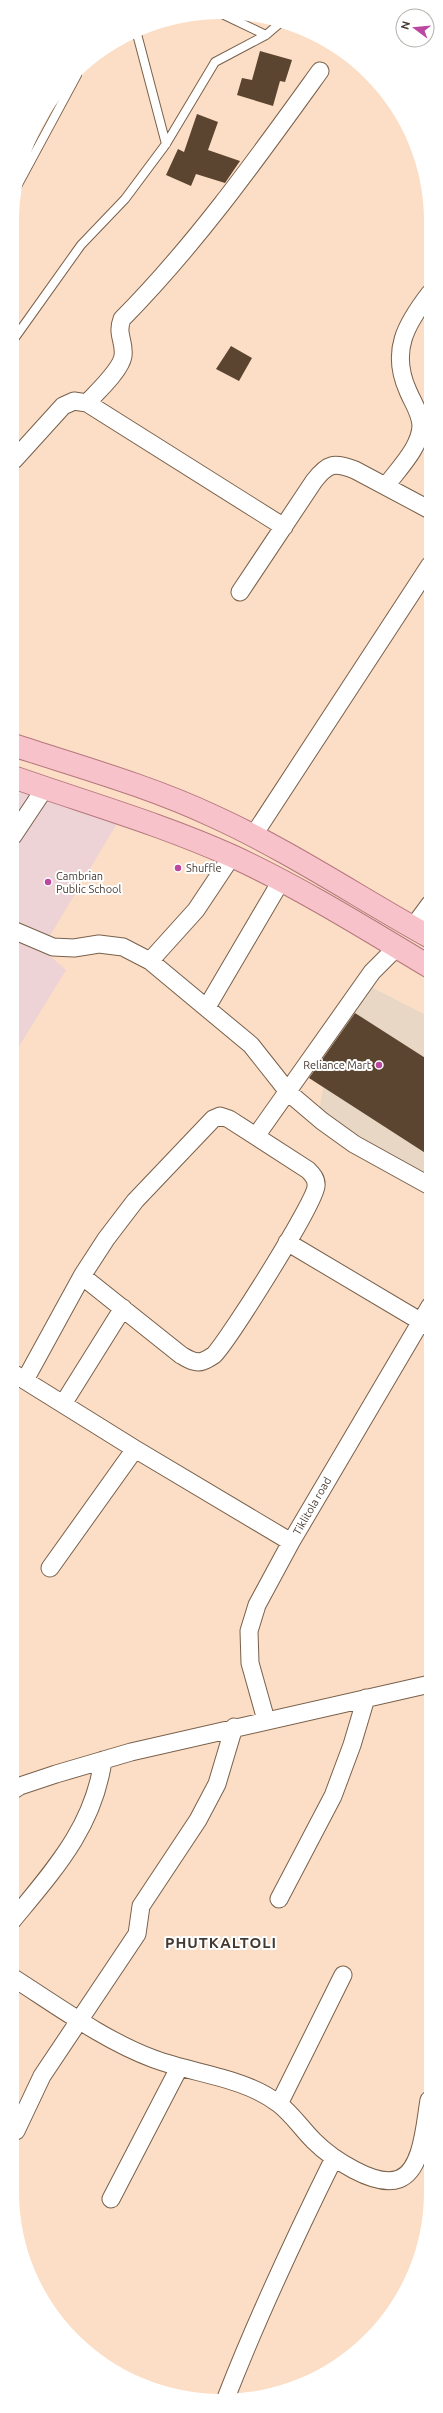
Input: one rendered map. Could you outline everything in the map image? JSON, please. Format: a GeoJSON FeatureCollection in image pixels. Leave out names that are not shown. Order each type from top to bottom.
{"type":"FeatureCollection","features":[{"type":"Feature","properties":{"kind":"main road"},"geometry":{"type":"LineString","coordinates":[[19,747],[178,800],[253,836],[422,932]]}},
{"type":"Feature","properties":{"kind":"main road"},"geometry":{"type":"LineString","coordinates":[[19,779],[139,818],[232,856],[280,881],[424,963]]}},
{"type":"Feature","properties":{"kind":"street"},"geometry":{"type":"LineString","coordinates":[[87,403],[117,368],[123,356],[118,328],[122,319],[196,238],[247,173],[320,71]]}},
{"type":"Feature","properties":{"kind":"street"},"geometry":{"type":"LineString","coordinates":[[386,486],[417,441],[421,426],[418,412],[401,372],[400,349],[411,318],[424,301]]}},
{"type":"Feature","properties":{"kind":"street"},"geometry":{"type":"LineString","coordinates":[[19,454],[63,406],[74,401],[87,403],[284,527]]}},
{"type":"Feature","properties":{"kind":"street"},"geometry":{"type":"LineString","coordinates":[[240,592],[323,470],[331,465],[342,465],[355,470],[424,507]]}},
{"type":"Feature","properties":{"kind":"street"},"geometry":{"type":"LineString","coordinates":[[253,836],[424,574]]}},
{"type":"Feature","properties":{"kind":"street"},"geometry":{"type":"LineString","coordinates":[[19,827],[45,788]]}},
{"type":"Feature","properties":{"kind":"street"},"geometry":{"type":"LineString","coordinates":[[150,961],[196,910],[232,856]]}},
{"type":"Feature","properties":{"kind":"street"},"geometry":{"type":"LineString","coordinates":[[207,1007],[280,881]]}},
{"type":"Feature","properties":{"kind":"street"},"geometry":{"type":"LineString","coordinates":[[19,932],[54,947],[74,948],[99,944],[123,947],[150,961],[251,1045],[289,1093],[322,1121],[354,1144],[424,1183]]}},
{"type":"Feature","properties":{"kind":"street"},"geometry":{"type":"LineString","coordinates":[[256,1136],[289,1093],[368,977],[397,947]]}},
{"type":"Feature","properties":{"kind":"street"},"geometry":{"type":"LineString","coordinates":[[82,1276],[181,1355],[192,1361],[204,1361],[213,1355],[226,1338],[287,1242],[313,1198],[317,1185],[314,1176],[229,1119],[220,1116],[209,1121],[135,1201],[106,1239],[82,1276],[19,1377],[135,1449],[291,1542]]}},
{"type":"Feature","properties":{"kind":"street"},"geometry":{"type":"LineString","coordinates":[[287,1242],[424,1323]]}},
{"type":"Feature","properties":{"kind":"street"},"geometry":{"type":"LineString","coordinates":[[63,1404],[123,1308]]}},
{"type":"Feature","properties":{"kind":"street","name":"Tiklitola road"},"geometry":{"type":"LineString","coordinates":[[266,1720],[250,1662],[250,1631],[257,1605],[291,1542],[424,1326]]}},
{"type":"Feature","properties":{"kind":"street"},"geometry":{"type":"LineString","coordinates":[[50,1568],[135,1449]]}},
{"type":"Feature","properties":{"kind":"street"},"geometry":{"type":"LineString","coordinates":[[19,1788],[103,1760],[234,1727],[424,1685]]}},
{"type":"Feature","properties":{"kind":"street"},"geometry":{"type":"LineString","coordinates":[[279,1899],[333,1796],[352,1745],[366,1698]]}},
{"type":"Feature","properties":{"kind":"street"},"geometry":{"type":"LineString","coordinates":[[19,2125],[42,2076],[136,1934],[141,1906],[198,1820],[227,1755],[234,1727]]}},
{"type":"Feature","properties":{"kind":"street"},"geometry":{"type":"LineString","coordinates":[[19,1912],[72,1844],[88,1816],[100,1785],[103,1760]]}},
{"type":"Feature","properties":{"kind":"street"},"geometry":{"type":"LineString","coordinates":[[279,2104],[344,1975]]}},
{"type":"Feature","properties":{"kind":"street"},"geometry":{"type":"LineString","coordinates":[[19,1982],[80,2020],[152,2059],[254,2090],[279,2104],[315,2142],[334,2158],[374,2179],[390,2181],[400,2179],[412,2171],[419,2155],[424,2128]]}},
{"type":"Feature","properties":{"kind":"street"},"geometry":{"type":"LineString","coordinates":[[111,2199],[179,2068]]}},
{"type":"Feature","properties":{"kind":"street"},"geometry":{"type":"LineString","coordinates":[[228,2394],[246,2346],[284,2260],[334,2158]]}},
{"type":"Feature","properties":{"kind":"lane"},"geometry":{"type":"LineString","coordinates":[[232,19],[266,35]]}},
{"type":"Feature","properties":{"kind":"lane"},"geometry":{"type":"LineString","coordinates":[[19,332],[80,245],[126,199],[166,144],[215,62],[266,35],[276,27]]}},
{"type":"Feature","properties":{"kind":"lane"},"geometry":{"type":"LineString","coordinates":[[138,37],[166,144]]}},
{"type":"Feature","properties":{"kind":"lane"},"geometry":{"type":"LineString","coordinates":[[26,170],[71,85]]}},
{"type":"Feature","properties":{"kind":"shaded area","name":"Cambrian Public School"},"geometry":{"type":"Polygon","coordinates":[[[19,781],[122,815],[42,949],[66,970],[19,1046],[19,781]]]}},
{"type":"Feature","properties":{"kind":"shaded area","name":"Reliance Mart"},"geometry":{"type":"Polygon","coordinates":[[[359,981],[424,1014],[424,1174],[319,1112],[336,1013],[359,981]]]}},
{"type":"Feature","properties":{"kind":"building"},"geometry":{"type":"Polygon","coordinates":[[[260,51],[292,60],[285,82],[280,81],[273,106],[237,95],[242,78],[252,80],[260,51]]]}},
{"type":"Feature","properties":{"kind":"building"},"geometry":{"type":"Polygon","coordinates":[[[197,114],[218,122],[208,150],[240,161],[225,183],[196,174],[191,186],[166,175],[178,149],[184,152],[197,114]]]}},
{"type":"Feature","properties":{"kind":"building"},"geometry":{"type":"Polygon","coordinates":[[[231,346],[252,358],[239,381],[216,369],[231,346]]]}},
{"type":"Feature","properties":{"kind":"building"},"geometry":{"type":"Polygon","coordinates":[[[355,1013],[424,1057],[424,1152],[309,1078],[355,1013]]]}},
{"type":"Feature","properties":{"kind":"place","name":"Shuffle"},"geometry":{"type":"Point","coordinates":[178,868]}},
{"type":"Feature","properties":{"kind":"place","name":"Cambrian Public School"},"geometry":{"type":"Point","coordinates":[48,882]}},
{"type":"Feature","properties":{"kind":"place","name":"Reliance Mart"},"geometry":{"type":"Point","coordinates":[379,1065]}},
{"type":"Feature","properties":{"kind":"district","name":"PHUTKALTOLI"},"geometry":{"type":"Point","coordinates":[221,1943]}}]}
